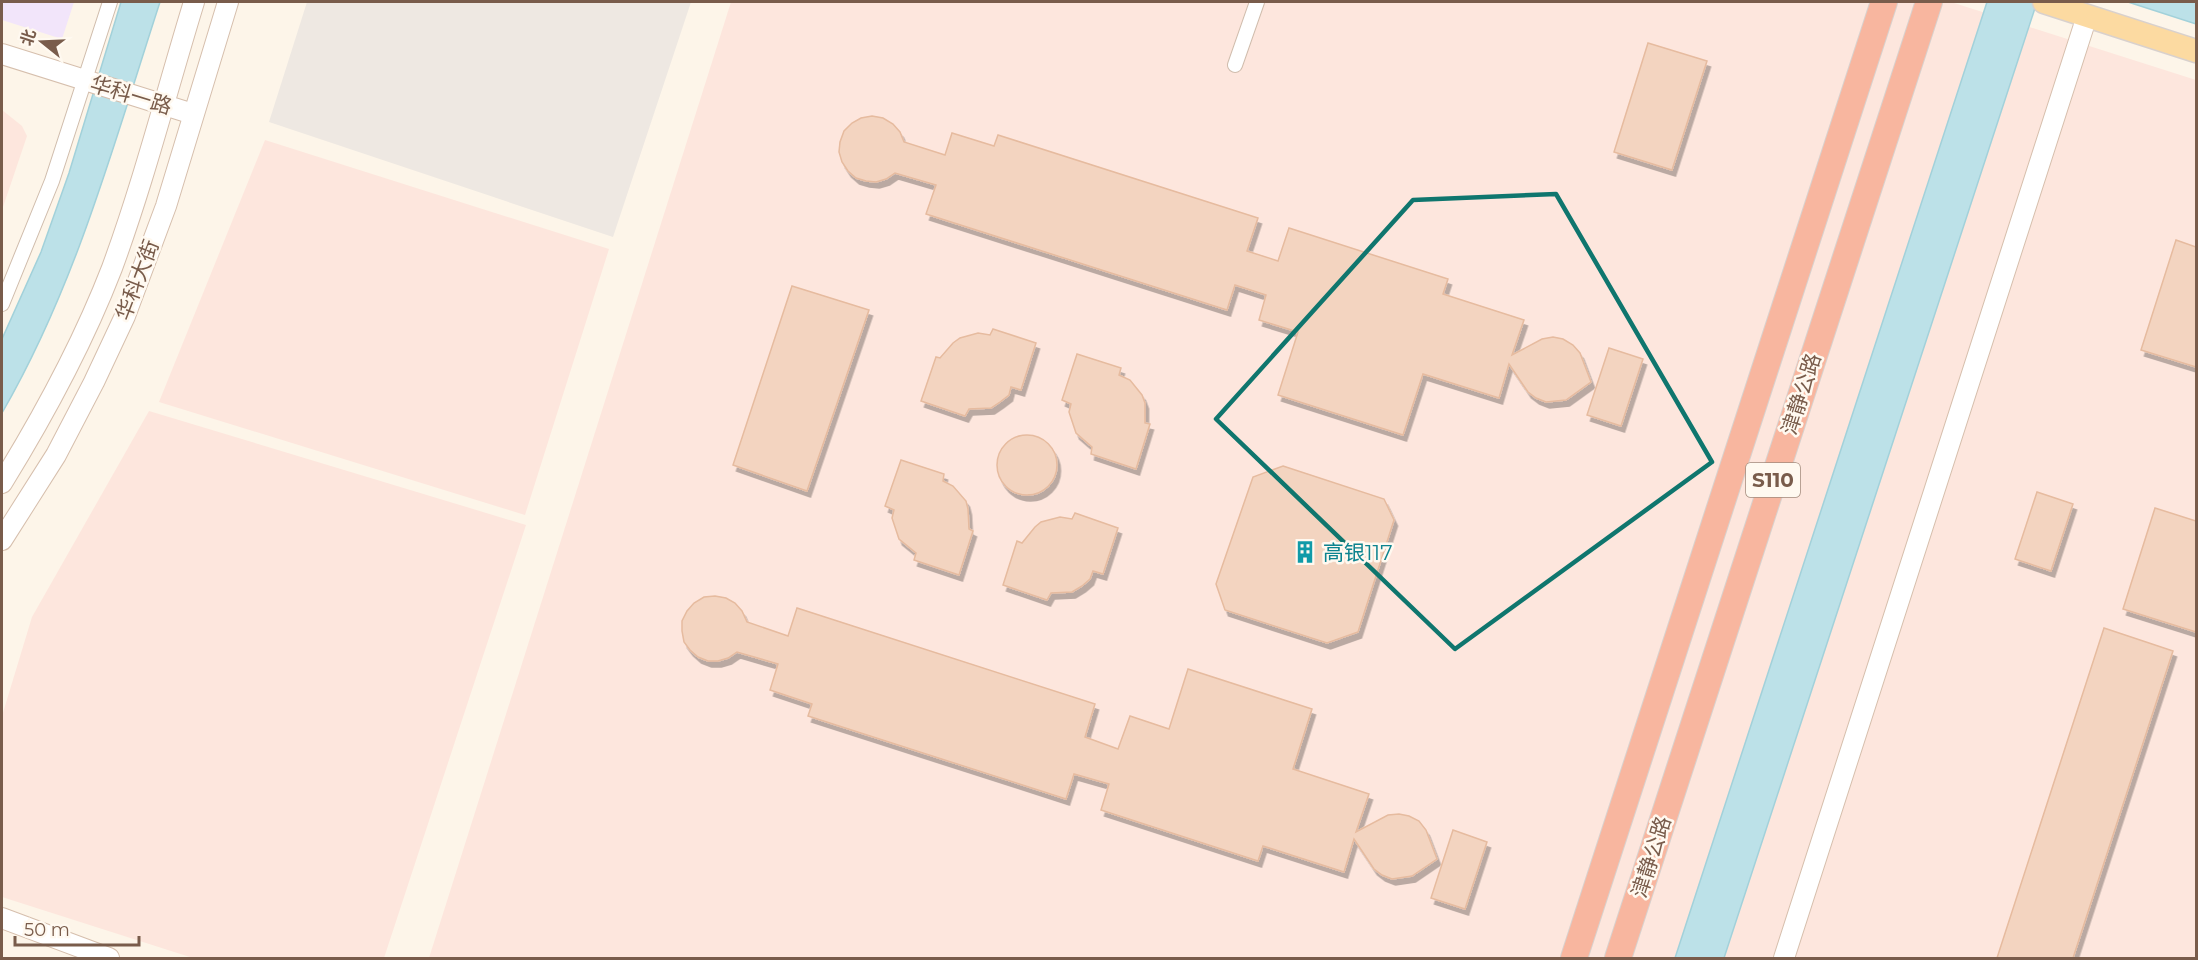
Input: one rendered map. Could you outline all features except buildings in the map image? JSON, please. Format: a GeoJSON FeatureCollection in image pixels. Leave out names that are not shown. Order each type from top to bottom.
{"type":"FeatureCollection","features":[{"type":"Feature","properties":{"kind":"highway","name":"津静公路"},"geometry":{"type":"LineString","coordinates":[[1574,958],[1884,2]]}},
{"type":"Feature","properties":{"kind":"highway","name":"津静公路"},"geometry":{"type":"LineString","coordinates":[[1618,958],[1929,2]]}},
{"type":"Feature","properties":{"kind":"main road","name":"华科大街"},"geometry":{"type":"LineString","coordinates":[[2,483],[38,422],[91,318],[130,216],[194,2]]}},
{"type":"Feature","properties":{"kind":"main road","name":"华科大街"},"geometry":{"type":"LineString","coordinates":[[2,540],[56,455],[94,382],[129,305],[166,206],[228,2]]}},
{"type":"Feature","properties":{"kind":"main road"},"geometry":{"type":"LineString","coordinates":[[2047,2],[2196,51]]}},
{"type":"Feature","properties":{"kind":"main road"},"geometry":{"type":"LineString","coordinates":[[1784,958],[2087,16]]}},
{"type":"Feature","properties":{"kind":"main road","name":"华科一路"},"geometry":{"type":"LineString","coordinates":[[2,54],[86,85],[191,119]]}},
{"type":"Feature","properties":{"kind":"main road","name":"华科一路"},"geometry":{"type":"LineString","coordinates":[[2,63],[86,85]]}},
{"type":"Feature","properties":{"kind":"main road"},"geometry":{"type":"LineString","coordinates":[[138,102],[149,119],[151,144]]}},
{"type":"Feature","properties":{"kind":"main road"},"geometry":{"type":"LineString","coordinates":[[162,111],[174,124],[181,137],[179,162]]}},
{"type":"Feature","properties":{"kind":"main road"},"geometry":{"type":"LineString","coordinates":[[2,918],[110,958]]}},
{"type":"Feature","properties":{"kind":"street"},"geometry":{"type":"LineString","coordinates":[[2,304],[52,181],[86,85],[110,2]]}},
{"type":"Feature","properties":{"kind":"street"},"geometry":{"type":"LineString","coordinates":[[1235,65],[1257,2]]}},
{"type":"Feature","properties":{"kind":"highlighted area"},"geometry":{"type":"Polygon","coordinates":[[[1556,194],[1712,462],[1455,649],[1216,419],[1413,200],[1556,194]]]}},
{"type":"Feature","properties":{"kind":"shaded area"},"geometry":{"type":"Polygon","coordinates":[[[2,2],[74,2],[62,39],[2,20],[2,2]]]}},
{"type":"Feature","properties":{"kind":"shaded area"},"geometry":{"type":"Polygon","coordinates":[[[307,2],[691,2],[613,237],[269,122],[307,2]]]}},
{"type":"Feature","properties":{"kind":"shaded area"},"geometry":{"type":"Polygon","coordinates":[[[731,2],[1951,2],[2196,80],[2196,958],[429,958],[731,2]]]}},
{"type":"Feature","properties":{"kind":"shaded area"},"geometry":{"type":"Polygon","coordinates":[[[2,110],[22,126],[27,136],[2,210],[2,110]]]}},
{"type":"Feature","properties":{"kind":"shaded area"},"geometry":{"type":"Polygon","coordinates":[[[265,140],[609,249],[525,515],[159,402],[265,140]]]}},
{"type":"Feature","properties":{"kind":"shaded area"},"geometry":{"type":"Polygon","coordinates":[[[149,411],[526,525],[384,958],[193,958],[2,897],[2,716],[32,617],[149,411]]]}},
{"type":"Feature","properties":{"kind":"water"},"geometry":{"type":"Polygon","coordinates":[[[121,2],[160,2],[110,160],[73,263],[52,314],[2,413],[2,339],[41,252],[69,173],[121,2]]]}},
{"type":"Feature","properties":{"kind":"water"},"geometry":{"type":"Polygon","coordinates":[[[1987,2],[2037,2],[1724,958],[1675,958],[1987,2]]]}},
{"type":"Feature","properties":{"kind":"water"},"geometry":{"type":"Polygon","coordinates":[[[2128,2],[2196,2],[2196,24],[2128,2]]]}},
{"type":"Feature","properties":{"kind":"place","name":"高银117"},"geometry":{"type":"Point","coordinates":[1305,552]}}]}
